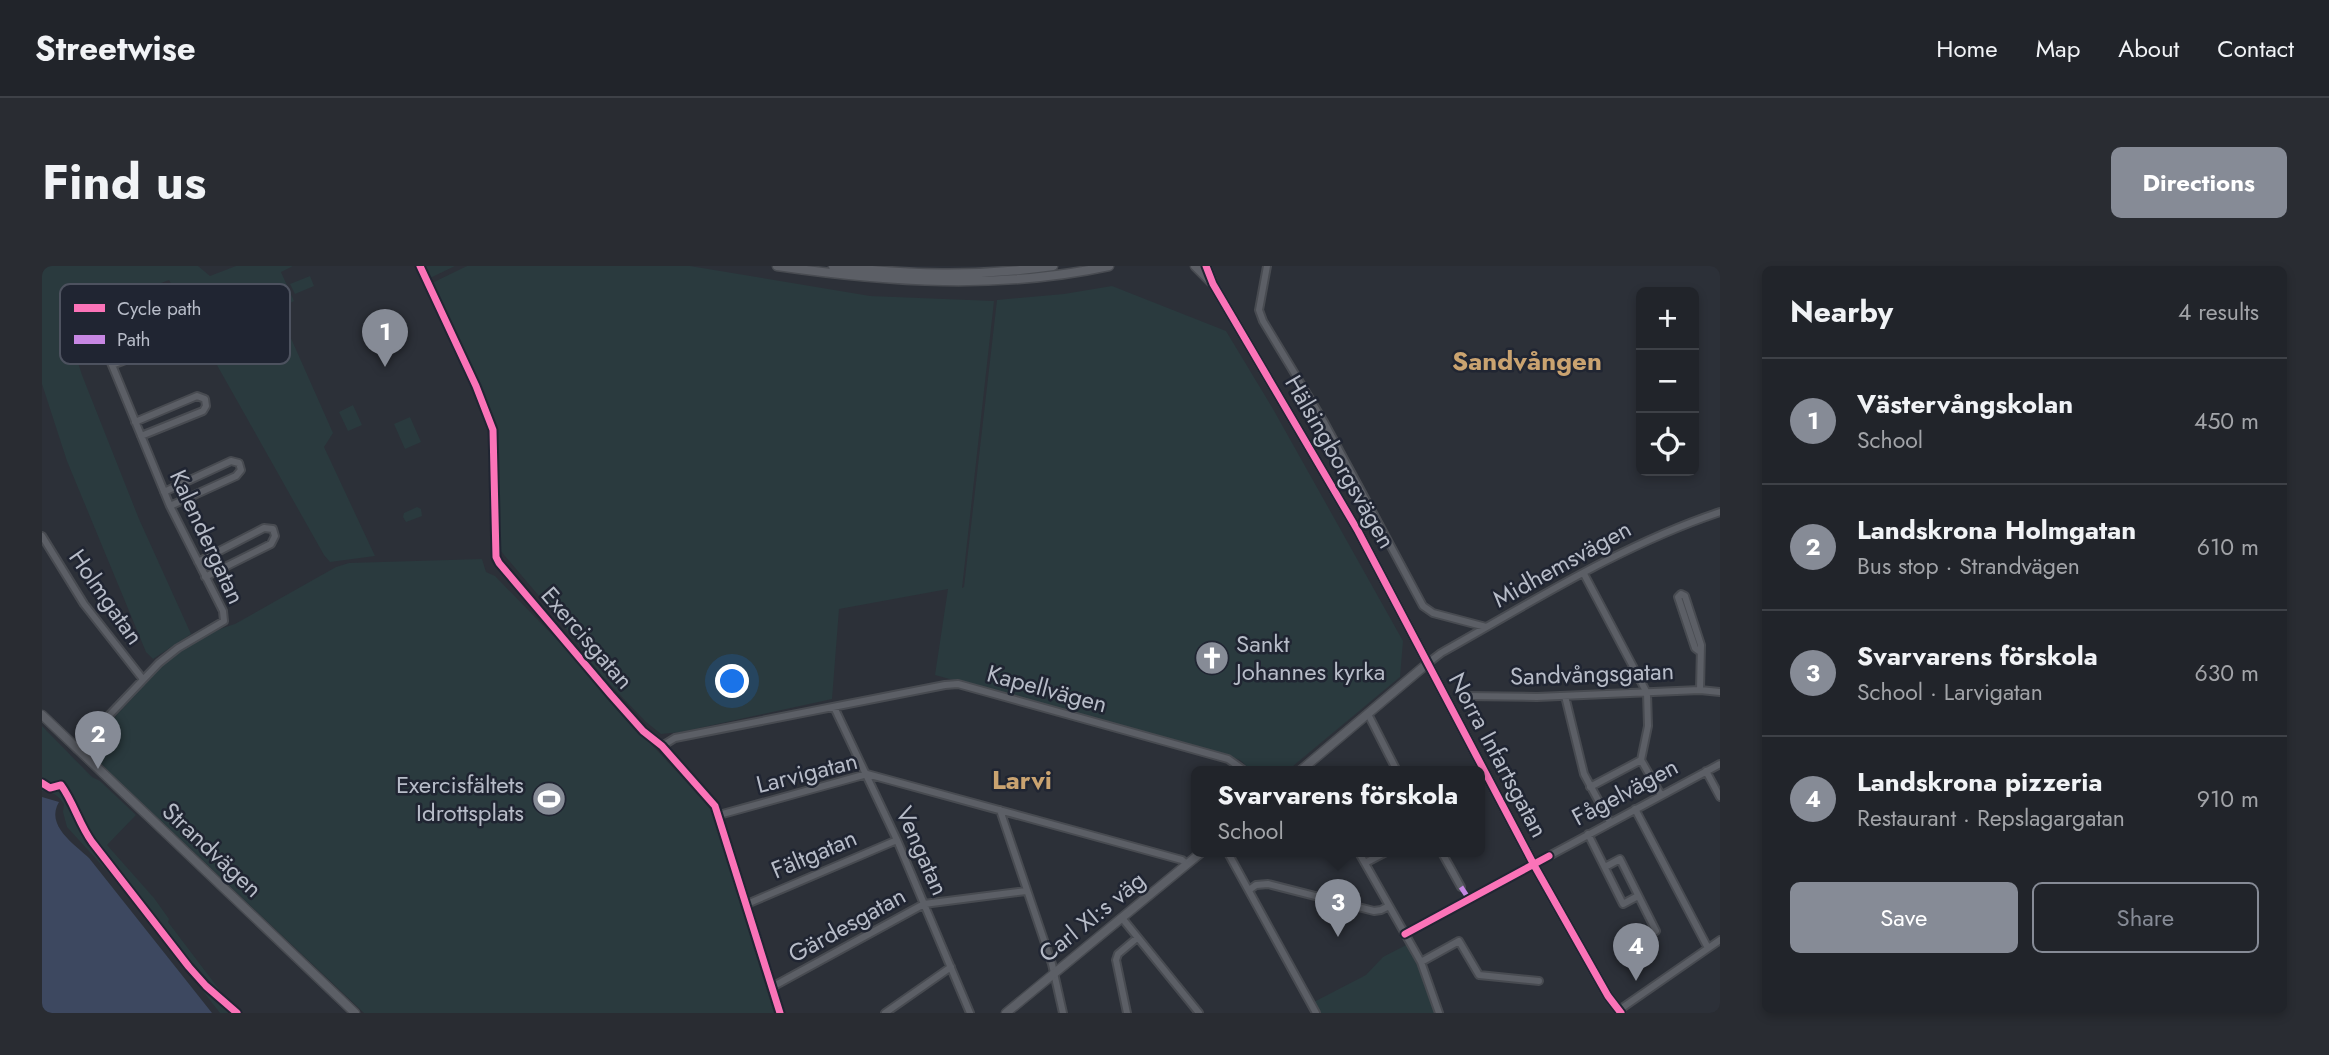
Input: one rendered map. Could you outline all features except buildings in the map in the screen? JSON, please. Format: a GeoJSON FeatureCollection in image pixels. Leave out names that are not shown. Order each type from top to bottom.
{"type":"FeatureCollection","features":[{"type":"Feature","properties":{"kind":"street","name":"Exercisgatan"},"geometry":{"type":"LineString","coordinates":[[420,266],[494,430],[495,545],[499,563],[611,695],[643,731],[662,746],[715,806],[780,1013]]}},
{"type":"Feature","properties":{"kind":"street"},"geometry":{"type":"LineString","coordinates":[[777,266],[958,275],[1053,266]]}},
{"type":"Feature","properties":{"kind":"street"},"geometry":{"type":"LineString","coordinates":[[833,266],[918,282],[1028,279],[1109,266]]}},
{"type":"Feature","properties":{"kind":"street","name":"Hälsingborgsvägen"},"geometry":{"type":"LineString","coordinates":[[1195,266],[1213,284]]}},
{"type":"Feature","properties":{"kind":"street","name":"Hälsingborgsvägen"},"geometry":{"type":"LineString","coordinates":[[1206,266],[1213,284],[1352,521],[1428,663]]}},
{"type":"Feature","properties":{"kind":"street","name":"Hälsingborgsvägen"},"geometry":{"type":"LineString","coordinates":[[1267,266],[1259,310],[1263,321],[1324,422],[1423,606],[1433,613],[1486,627]]}},
{"type":"Feature","properties":{"kind":"street","name":"Kalendergatan"},"geometry":{"type":"LineString","coordinates":[[77,749],[142,678],[178,648],[224,621],[223,611],[170,506],[112,365]]}},
{"type":"Feature","properties":{"kind":"street"},"geometry":{"type":"LineString","coordinates":[[135,422],[197,396],[205,399],[206,406],[203,411],[141,436]]}},
{"type":"Feature","properties":{"kind":"street"},"geometry":{"type":"LineString","coordinates":[[164,492],[231,461],[239,463],[241,470],[236,476],[170,506]]}},
{"type":"Feature","properties":{"kind":"street","name":"Midhemsvägen"},"geometry":{"type":"LineString","coordinates":[[1428,663],[1486,627],[1657,535],[1720,512]]}},
{"type":"Feature","properties":{"kind":"street"},"geometry":{"type":"LineString","coordinates":[[198,562],[264,528],[273,529],[275,536],[271,544],[205,577]]}},
{"type":"Feature","properties":{"kind":"street","name":"Holmgatan"},"geometry":{"type":"LineString","coordinates":[[42,536],[84,604],[142,678]]}},
{"type":"Feature","properties":{"kind":"street"},"geometry":{"type":"LineString","coordinates":[[1584,574],[1647,693],[1648,726],[1641,760],[1661,794]]}},
{"type":"Feature","properties":{"kind":"street"},"geometry":{"type":"LineString","coordinates":[[1699,651],[1695,648],[1678,597],[1681,594],[1685,596],[1700,645],[1700,690]]}},
{"type":"Feature","properties":{"kind":"street"},"geometry":{"type":"LineString","coordinates":[[1312,766],[1428,663]]}},
{"type":"Feature","properties":{"kind":"street","name":"Norra Infartsgatan"},"geometry":{"type":"LineString","coordinates":[[1428,663],[1482,766]]}},
{"type":"Feature","properties":{"kind":"street","name":"Kapellvägen"},"geometry":{"type":"LineString","coordinates":[[662,746],[675,738],[958,684],[1228,759],[1237,766]]}},
{"type":"Feature","properties":{"kind":"street","name":"Sandvångsgatan"},"geometry":{"type":"LineString","coordinates":[[1464,696],[1564,696],[1700,690],[1720,692]]}},
{"type":"Feature","properties":{"kind":"street"},"geometry":{"type":"LineString","coordinates":[[1564,696],[1584,774],[1610,822]]}},
{"type":"Feature","properties":{"kind":"street","name":"Vengatan"},"geometry":{"type":"LineString","coordinates":[[834,707],[897,840],[970,1013]]}},
{"type":"Feature","properties":{"kind":"street"},"geometry":{"type":"LineString","coordinates":[[1368,714],[1395,766]]}},
{"type":"Feature","properties":{"kind":"street","name":"Strandvägen"},"geometry":{"type":"LineString","coordinates":[[42,715],[355,1013]]}},
{"type":"Feature","properties":{"kind":"street"},"geometry":{"type":"LineString","coordinates":[[1590,787],[1641,760]]}},
{"type":"Feature","properties":{"kind":"street","name":"Fågelvägen"},"geometry":{"type":"LineString","coordinates":[[1549,856],[1720,764]]}},
{"type":"Feature","properties":{"kind":"street","name":"Norra Infartsgatan"},"geometry":{"type":"LineString","coordinates":[[1485,771],[1560,913],[1620,1012]]}},
{"type":"Feature","properties":{"kind":"street"},"geometry":{"type":"LineString","coordinates":[[1706,771],[1720,797]]}},
{"type":"Feature","properties":{"kind":"street","name":"Larvigatan"},"geometry":{"type":"LineString","coordinates":[[719,815],[867,774],[1182,860],[1187,864]]}},
{"type":"Feature","properties":{"kind":"street"},"geometry":{"type":"LineString","coordinates":[[1635,808],[1708,948]]}},
{"type":"Feature","properties":{"kind":"street"},"geometry":{"type":"LineString","coordinates":[[1000,810],[1054,973],[1063,1013]]}},
{"type":"Feature","properties":{"kind":"street"},"geometry":{"type":"LineString","coordinates":[[1588,834],[1623,904],[1638,896]]}},
{"type":"Feature","properties":{"kind":"street","name":"Fältgatan"},"geometry":{"type":"LineString","coordinates":[[747,904],[897,840]]}},
{"type":"Feature","properties":{"kind":"street","name":"Carl XI:s väg"},"geometry":{"type":"LineString","coordinates":[[1006,1013],[1196,857]]}},
{"type":"Feature","properties":{"kind":"street"},"geometry":{"type":"LineString","coordinates":[[1230,857],[1315,1013]]}},
{"type":"Feature","properties":{"kind":"street"},"geometry":{"type":"LineString","coordinates":[[1362,857],[1421,962],[1439,1013]]}},
{"type":"Feature","properties":{"kind":"street"},"geometry":{"type":"LineString","coordinates":[[1365,863],[1376,857]]}},
{"type":"Feature","properties":{"kind":"street"},"geometry":{"type":"LineString","coordinates":[[1444,857],[1461,887]]}},
{"type":"Feature","properties":{"kind":"street"},"geometry":{"type":"LineString","coordinates":[[1605,867],[1620,859],[1656,931]]}},
{"type":"Feature","properties":{"kind":"street"},"geometry":{"type":"LineString","coordinates":[[1249,890],[1256,885],[1268,884],[1374,911],[1389,906]]}},
{"type":"Feature","properties":{"kind":"street","name":"Gärdesgatan"},"geometry":{"type":"LineString","coordinates":[[772,987],[924,904],[1026,891]]}},
{"type":"Feature","properties":{"kind":"street"},"geometry":{"type":"LineString","coordinates":[[1122,918],[1199,1013]]}},
{"type":"Feature","properties":{"kind":"street"},"geometry":{"type":"LineString","coordinates":[[1127,1013],[1116,960],[1118,954],[1137,938]]}},
{"type":"Feature","properties":{"kind":"street"},"geometry":{"type":"LineString","coordinates":[[1620,1012],[1720,940]]}},
{"type":"Feature","properties":{"kind":"street"},"geometry":{"type":"LineString","coordinates":[[1421,962],[1459,941],[1479,975],[1539,981]]}},
{"type":"Feature","properties":{"kind":"street"},"geometry":{"type":"LineString","coordinates":[[885,1013],[951,967]]}},
{"type":"Feature","properties":{"kind":"shaded area"},"geometry":{"type":"Polygon","coordinates":[[[42,266],[198,266],[210,276],[236,266],[293,266],[281,272],[286,284],[171,284],[169,280],[158,284],[60,284],[60,364],[78,364],[139,519],[191,634],[153,659],[146,652],[67,461],[42,384],[42,266]]]}},
{"type":"Feature","properties":{"kind":"shaded area"},"geometry":{"type":"Polygon","coordinates":[[[422,266],[455,266],[428,279],[422,266]]]}},
{"type":"Feature","properties":{"kind":"shaded area"},"geometry":{"type":"Polygon","coordinates":[[[467,266],[690,266],[870,296],[994,301],[962,588],[997,300],[1064,294],[1112,286],[1226,331],[1273,409],[1403,641],[1400,677],[1293,766],[1247,766],[1240,760],[1228,756],[935,675],[948,589],[839,609],[832,699],[661,734],[601,675],[561,622],[499,549],[496,423],[432,283],[467,266]]]}},
{"type":"Feature","properties":{"kind":"shaded area"},"geometry":{"type":"Polygon","coordinates":[[[310,276],[314,286],[295,294],[290,284],[310,276]]]}},
{"type":"Feature","properties":{"kind":"shaded area"},"geometry":{"type":"Polygon","coordinates":[[[290,336],[333,433],[324,447],[375,556],[330,562],[216,364],[290,364],[290,336]]]}},
{"type":"Feature","properties":{"kind":"shaded area"},"geometry":{"type":"Polygon","coordinates":[[[353,405],[362,425],[348,431],[339,412],[353,405]]]}},
{"type":"Feature","properties":{"kind":"shaded area"},"geometry":{"type":"Polygon","coordinates":[[[410,417],[421,442],[405,449],[394,424],[410,417]]]}},
{"type":"Feature","properties":{"kind":"shaded area"},"geometry":{"type":"Polygon","coordinates":[[[417,507],[421,509],[422,516],[406,522],[404,513],[417,507]]]}},
{"type":"Feature","properties":{"kind":"shaded area"},"geometry":{"type":"Polygon","coordinates":[[[482,559],[486,572],[495,576],[571,654],[605,695],[711,808],[774,1013],[364,1013],[91,755],[87,747],[174,656],[336,567],[349,563],[482,559]]]}},
{"type":"Feature","properties":{"kind":"shaded area"},"geometry":{"type":"Polygon","coordinates":[[[42,726],[92,777],[100,781],[136,815],[107,845],[154,898],[169,919],[168,922],[237,1013],[220,1013],[118,883],[67,827],[62,801],[55,794],[42,791],[42,726]]]}},
{"type":"Feature","properties":{"kind":"shaded area"},"geometry":{"type":"Polygon","coordinates":[[[1410,943],[1421,962],[1439,1013],[1316,1013],[1310,1004],[1366,975],[1383,957],[1410,943]]]}},
{"type":"Feature","properties":{"kind":"water"},"geometry":{"type":"Polygon","coordinates":[[[42,797],[59,802],[56,818],[63,833],[89,858],[212,1013],[42,1013],[42,797]]]}},
{"type":"Feature","properties":{"kind":"marked path"},"geometry":{"type":"LineString","coordinates":[[1461,887],[1469,899]]}},
{"type":"Feature","properties":{"kind":"cycle path"},"geometry":{"type":"LineString","coordinates":[[420,266],[476,386],[493,430],[496,557],[611,695],[643,731],[662,746],[715,806],[780,1013]]}},
{"type":"Feature","properties":{"kind":"cycle path"},"geometry":{"type":"LineString","coordinates":[[1206,266],[1213,284],[1358,531],[1482,766]]}},
{"type":"Feature","properties":{"kind":"cycle path"},"geometry":{"type":"LineString","coordinates":[[1485,772],[1534,865],[1608,996],[1621,1013]]}},
{"type":"Feature","properties":{"kind":"cycle path"},"geometry":{"type":"LineString","coordinates":[[42,783],[50,788],[61,785],[92,842],[189,967],[237,1013]]}},
{"type":"Feature","properties":{"kind":"cycle path"},"geometry":{"type":"LineString","coordinates":[[1405,934],[1549,856]]}},
{"type":"Feature","properties":{"kind":"place","name":"Västervångskolan"},"geometry":{"type":"Point","coordinates":[385,367]}},
{"type":"Feature","properties":{"kind":"place","name":"Sankt Johannes kyrka"},"geometry":{"type":"Point","coordinates":[1212,658]}},
{"type":"Feature","properties":{"kind":"place","name":"Landskrona Holmgatan"},"geometry":{"type":"Point","coordinates":[98,769]}},
{"type":"Feature","properties":{"kind":"place","name":"Exercisfältets Idrottsplats"},"geometry":{"type":"Point","coordinates":[549,799]}},
{"type":"Feature","properties":{"kind":"place","name":"Svarvarens förskola"},"geometry":{"type":"Point","coordinates":[1338,937]}},
{"type":"Feature","properties":{"kind":"place","name":"Landskrona pizzeria"},"geometry":{"type":"Point","coordinates":[1636,981]}},
{"type":"Feature","properties":{"kind":"district","name":"Sandvången"},"geometry":{"type":"Point","coordinates":[1527,361]}},
{"type":"Feature","properties":{"kind":"district","name":"Larvi"},"geometry":{"type":"Point","coordinates":[1022,780]}}]}
